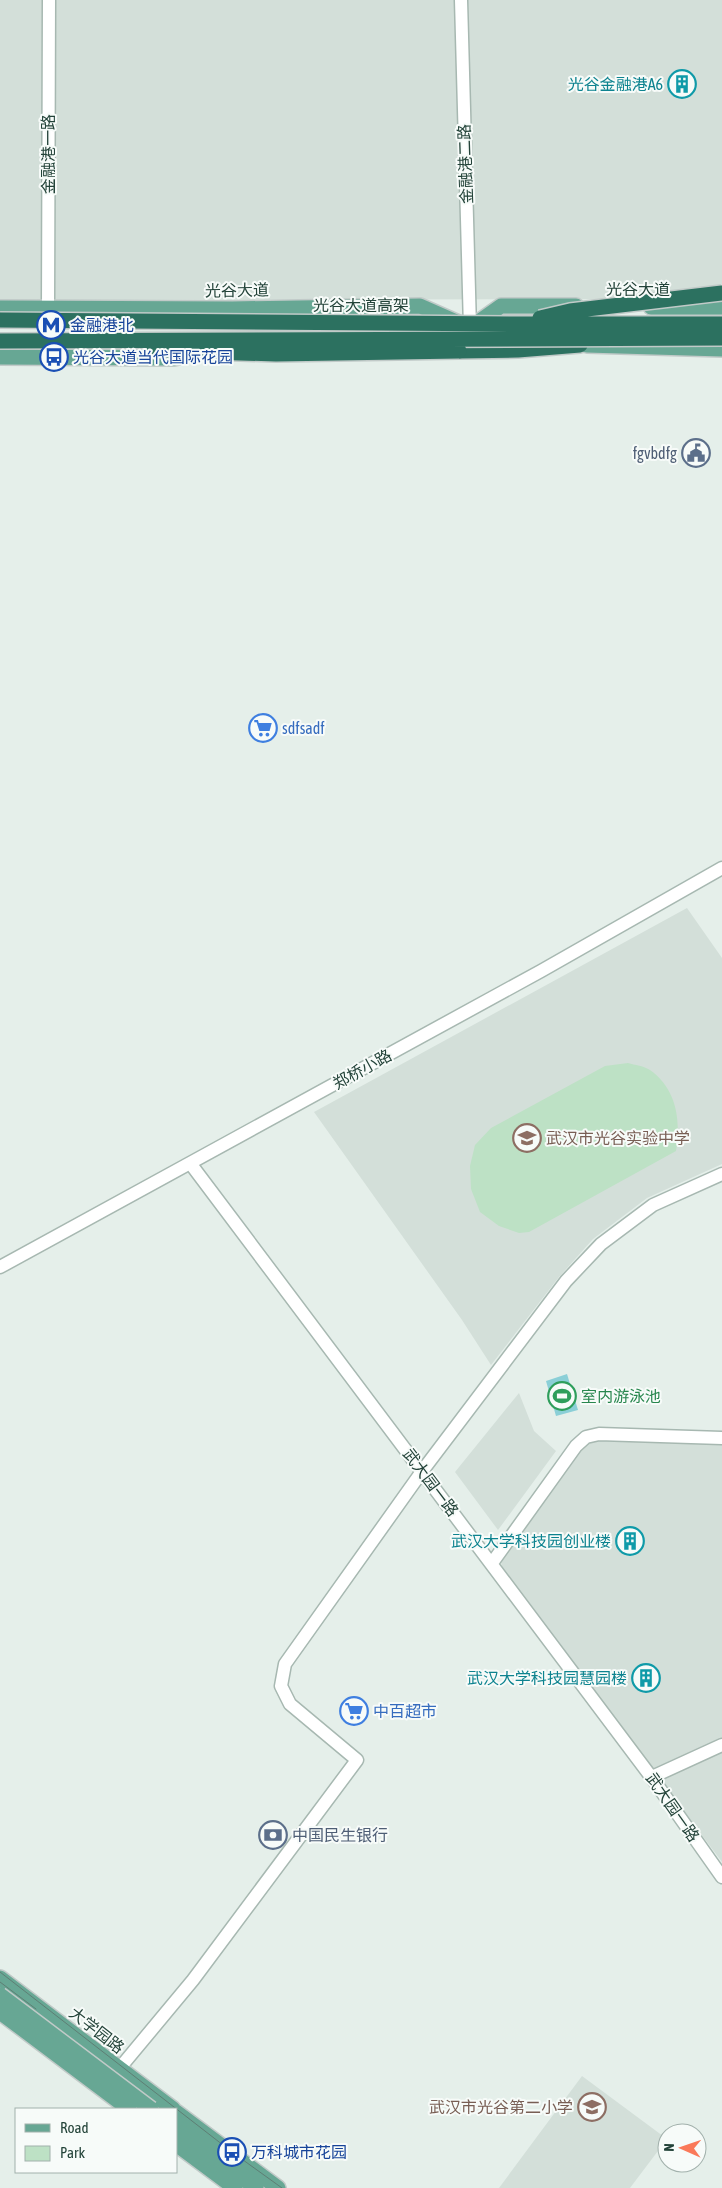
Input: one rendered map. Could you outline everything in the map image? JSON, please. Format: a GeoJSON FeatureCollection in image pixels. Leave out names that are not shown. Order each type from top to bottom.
{"type":"FeatureCollection","features":[{"type":"Feature","properties":{"kind":"highway"},"geometry":{"type":"LineString","coordinates":[[509,324],[570,311],[722,293]]}},
{"type":"Feature","properties":{"kind":"highway","name":"光谷大道高架"},"geometry":{"type":"LineString","coordinates":[[0,320],[722,324]]}},
{"type":"Feature","properties":{"kind":"highway"},"geometry":{"type":"LineString","coordinates":[[0,341],[722,338]]}},
{"type":"Feature","properties":{"kind":"highway"},"geometry":{"type":"LineString","coordinates":[[106,340],[176,351],[276,354],[518,350],[580,345]]}},
{"type":"Feature","properties":{"kind":"main road","name":"光谷大道"},"geometry":{"type":"LineString","coordinates":[[0,308],[232,309],[420,306],[502,343],[722,349]]}},
{"type":"Feature","properties":{"kind":"main road","name":"光谷大道"},"geometry":{"type":"LineString","coordinates":[[0,358],[174,358],[244,347],[421,345],[470,328],[501,306],[722,307]]}},
{"type":"Feature","properties":{"kind":"main road","name":"大学园路"},"geometry":{"type":"LineString","coordinates":[[0,1978],[172,2108]]}},
{"type":"Feature","properties":{"kind":"main road"},"geometry":{"type":"LineString","coordinates":[[0,1995],[150,2108]]}},
{"type":"Feature","properties":{"kind":"main road"},"geometry":{"type":"LineString","coordinates":[[0,2012],[128,2108]]}},
{"type":"Feature","properties":{"kind":"main road"},"geometry":{"type":"LineString","coordinates":[[0,2019],[120,2108]]}},
{"type":"Feature","properties":{"kind":"main road"},"geometry":{"type":"LineString","coordinates":[[178,2113],[278,2188]]}},
{"type":"Feature","properties":{"kind":"main road"},"geometry":{"type":"LineString","coordinates":[[178,2130],[256,2188]]}},
{"type":"Feature","properties":{"kind":"main road"},"geometry":{"type":"LineString","coordinates":[[178,2145],[235,2188]]}},
{"type":"Feature","properties":{"kind":"main road"},"geometry":{"type":"LineString","coordinates":[[178,2152],[226,2188]]}},
{"type":"Feature","properties":{"kind":"street","name":"金融港一路"},"geometry":{"type":"LineString","coordinates":[[48,308],[49,0]]}},
{"type":"Feature","properties":{"kind":"street","name":"金融港二路"},"geometry":{"type":"LineString","coordinates":[[461,0],[470,328]]}},
{"type":"Feature","properties":{"kind":"street","name":"郑桥小路"},"geometry":{"type":"LineString","coordinates":[[0,1267],[532,976],[722,868]]}},
{"type":"Feature","properties":{"kind":"street","name":"武大园一路"},"geometry":{"type":"LineString","coordinates":[[190,1163],[423,1470],[652,1777],[722,1877]]}},
{"type":"Feature","properties":{"kind":"street"},"geometry":{"type":"LineString","coordinates":[[90,2086],[119,2070],[193,1980],[357,1760],[290,1704],[281,1686],[285,1664],[423,1470],[566,1281],[600,1244],[653,1205],[722,1174]]}},
{"type":"Feature","properties":{"kind":"street"},"geometry":{"type":"LineString","coordinates":[[492,1563],[576,1446],[586,1437],[599,1434],[722,1438]]}},
{"type":"Feature","properties":{"kind":"street"},"geometry":{"type":"LineString","coordinates":[[652,1777],[722,1745]]}},
{"type":"Feature","properties":{"kind":"shaded area"},"geometry":{"type":"Polygon","coordinates":[[[0,0],[722,0],[722,299],[0,300],[0,0]]]}},
{"type":"Feature","properties":{"kind":"shaded area","name":"武汉市光谷实验中学"},"geometry":{"type":"Polygon","coordinates":[[[687,908],[722,958],[722,1164],[647,1198],[593,1239],[559,1277],[491,1365],[462,1320],[314,1112],[687,908]]]}},
{"type":"Feature","properties":{"kind":"shaded area"},"geometry":{"type":"Polygon","coordinates":[[[519,1393],[534,1431],[556,1451],[498,1530],[455,1472],[519,1393]]]}},
{"type":"Feature","properties":{"kind":"shaded area"},"geometry":{"type":"Polygon","coordinates":[[[590,1438],[722,1439],[722,1862],[502,1568],[500,1555],[590,1438]]]}},
{"type":"Feature","properties":{"kind":"shaded area","name":"武汉市光谷第二小学"},"geometry":{"type":"Polygon","coordinates":[[[582,2076],[657,2132],[657,2152],[630,2188],[499,2188],[582,2076]]]}},
{"type":"Feature","properties":{"kind":"green space"},"geometry":{"type":"Polygon","coordinates":[[[628,1063],[650,1070],[666,1086],[675,1106],[677,1117],[676,1151],[529,1232],[519,1233],[499,1226],[480,1212],[471,1189],[470,1166],[475,1145],[491,1128],[605,1066],[628,1063]]]}},
{"type":"Feature","properties":{"kind":"water","name":"室内游泳池"},"geometry":{"type":"Polygon","coordinates":[[[567,1374],[578,1410],[556,1416],[546,1381],[567,1374]]]}},
{"type":"Feature","properties":{"kind":"tram line"},"geometry":{"type":"LineString","coordinates":[[0,1972],[175,2108]]}},
{"type":"Feature","properties":{"kind":"tram line"},"geometry":{"type":"LineString","coordinates":[[0,1982],[36,2009]]}},
{"type":"Feature","properties":{"kind":"tram line"},"geometry":{"type":"LineString","coordinates":[[178,2110],[282,2188]]}},
{"type":"Feature","properties":{"kind":"place","name":"光谷金融港A6"},"geometry":{"type":"Point","coordinates":[682,84]}},
{"type":"Feature","properties":{"kind":"place","name":"金融港北"},"geometry":{"type":"Point","coordinates":[51,325]}},
{"type":"Feature","properties":{"kind":"place","name":"光谷大道当代国际花园"},"geometry":{"type":"Point","coordinates":[54,357]}},
{"type":"Feature","properties":{"kind":"place","name":"fgvbdfg"},"geometry":{"type":"Point","coordinates":[696,453]}},
{"type":"Feature","properties":{"kind":"place","name":"sdfsadf"},"geometry":{"type":"Point","coordinates":[263,728]}},
{"type":"Feature","properties":{"kind":"place","name":"武汉市光谷实验中学"},"geometry":{"type":"Point","coordinates":[527,1138]}},
{"type":"Feature","properties":{"kind":"place","name":"室内游泳池"},"geometry":{"type":"Point","coordinates":[562,1396]}},
{"type":"Feature","properties":{"kind":"place","name":"武汉大学科技园创业楼"},"geometry":{"type":"Point","coordinates":[630,1541]}},
{"type":"Feature","properties":{"kind":"place","name":"武汉大学科技园慧园楼"},"geometry":{"type":"Point","coordinates":[646,1678]}},
{"type":"Feature","properties":{"kind":"place","name":"中百超市"},"geometry":{"type":"Point","coordinates":[354,1711]}},
{"type":"Feature","properties":{"kind":"place","name":"中国民生银行"},"geometry":{"type":"Point","coordinates":[273,1835]}},
{"type":"Feature","properties":{"kind":"place","name":"武汉市光谷第二小学"},"geometry":{"type":"Point","coordinates":[592,2107]}},
{"type":"Feature","properties":{"kind":"place","name":"万科城市花园"},"geometry":{"type":"Point","coordinates":[232,2152]}}]}
